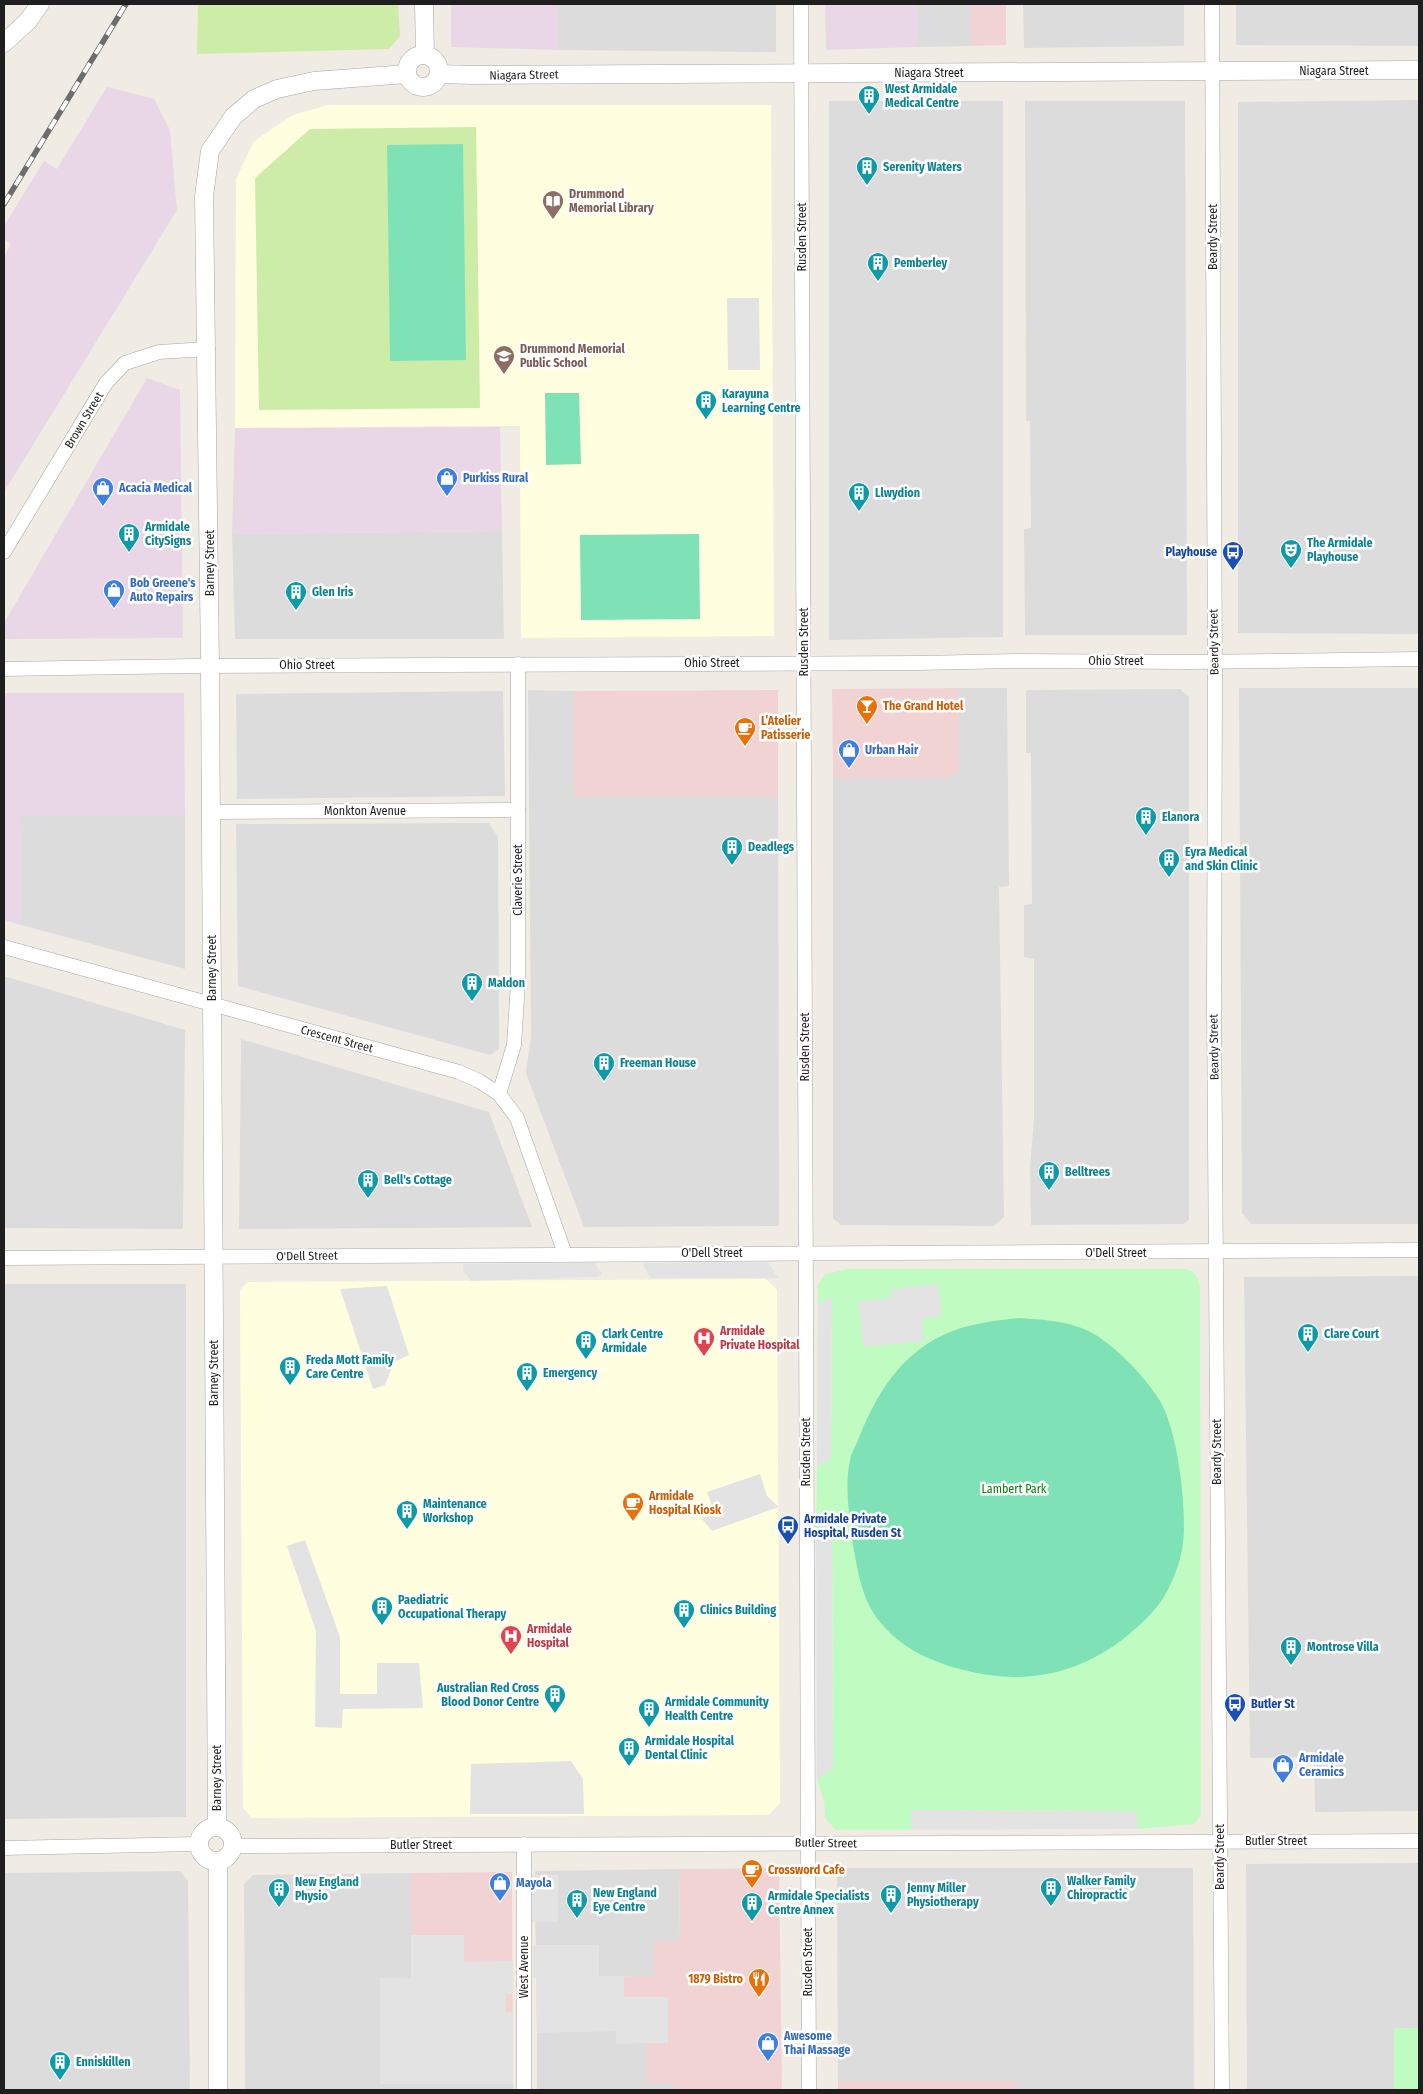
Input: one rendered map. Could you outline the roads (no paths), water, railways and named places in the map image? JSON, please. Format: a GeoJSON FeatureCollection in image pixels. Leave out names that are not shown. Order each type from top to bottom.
{"type":"FeatureCollection","features":[{"type":"Feature","properties":{"kind":"street"},"geometry":{"type":"LineString","coordinates":[[4,43],[28,21],[40,4]]}},
{"type":"Feature","properties":{"kind":"street"},"geometry":{"type":"LineString","coordinates":[[424,4],[425,55]]}},
{"type":"Feature","properties":{"kind":"street","name":"Rusden Street"},"geometry":{"type":"LineString","coordinates":[[801,4],[809,2090]]}},
{"type":"Feature","properties":{"kind":"street","name":"Beardy Street"},"geometry":{"type":"LineString","coordinates":[[1212,4],[1214,1004],[1222,2090]]}},
{"type":"Feature","properties":{"kind":"street"},"geometry":{"type":"LineString","coordinates":[[425,55],[437,64],[439,74],[433,85],[420,87],[410,80],[407,74],[407,67],[411,60],[425,55]]}},
{"type":"Feature","properties":{"kind":"street","name":"Niagara Street"},"geometry":{"type":"LineString","coordinates":[[439,74],[472,76],[1419,70]]}},
{"type":"Feature","properties":{"kind":"street","name":"Barney Street"},"geometry":{"type":"LineString","coordinates":[[217,1826],[208,349],[204,196],[210,151],[233,117],[254,99],[277,89],[314,81],[407,74]]}},
{"type":"Feature","properties":{"kind":"street","name":"Brown Street"},"geometry":{"type":"LineString","coordinates":[[4,552],[106,383],[125,363],[159,352],[208,349]]}},
{"type":"Feature","properties":{"kind":"street","name":"Ohio Street"},"geometry":{"type":"LineString","coordinates":[[4,669],[210,666],[1419,659]]}},
{"type":"Feature","properties":{"kind":"street","name":"Claverie Street"},"geometry":{"type":"LineString","coordinates":[[499,1094],[514,1045],[518,984],[518,664]]}},
{"type":"Feature","properties":{"kind":"street","name":"Monkton Avenue"},"geometry":{"type":"LineString","coordinates":[[211,812],[518,810]]}},
{"type":"Feature","properties":{"kind":"street","name":"Crescent Street"},"geometry":{"type":"LineString","coordinates":[[4,947],[459,1072],[479,1081],[499,1094],[517,1118],[565,1254]]}},
{"type":"Feature","properties":{"kind":"street","name":"O'Dell Street"},"geometry":{"type":"LineString","coordinates":[[4,1258],[1419,1250]]}},
{"type":"Feature","properties":{"kind":"street"},"geometry":{"type":"LineString","coordinates":[[217,1826],[226,1830],[232,1837],[234,1846],[228,1857],[218,1862],[205,1858],[200,1853],[198,1844],[200,1836],[207,1828],[217,1826]]}},
{"type":"Feature","properties":{"kind":"street","name":"Butler Street"},"geometry":{"type":"LineString","coordinates":[[234,1846],[807,1842],[1419,1841]]}},
{"type":"Feature","properties":{"kind":"street"},"geometry":{"type":"LineString","coordinates":[[4,1848],[198,1844]]}},
{"type":"Feature","properties":{"kind":"street","name":"West Avenue"},"geometry":{"type":"LineString","coordinates":[[524,1844],[524,2090]]}},
{"type":"Feature","properties":{"kind":"street"},"geometry":{"type":"LineString","coordinates":[[218,1862],[218,2090]]}},
{"type":"Feature","properties":{"kind":"railway"},"geometry":{"type":"LineString","coordinates":[[4,204],[126,4]]}},
{"type":"Feature","properties":{"kind":"place","name":"West Armidale Medical Centre"},"geometry":{"type":"Point","coordinates":[869,115]}},
{"type":"Feature","properties":{"kind":"place","name":"Serenity Waters"},"geometry":{"type":"Point","coordinates":[867,186]}},
{"type":"Feature","properties":{"kind":"place","name":"Drummond Memorial Library"},"geometry":{"type":"Point","coordinates":[553,220]}},
{"type":"Feature","properties":{"kind":"place","name":"Pemberley"},"geometry":{"type":"Point","coordinates":[878,282]}},
{"type":"Feature","properties":{"kind":"place","name":"Drummond Memorial Public School"},"geometry":{"type":"Point","coordinates":[504,375]}},
{"type":"Feature","properties":{"kind":"place","name":"Karayuna Learning Centre"},"geometry":{"type":"Point","coordinates":[706,420]}},
{"type":"Feature","properties":{"kind":"place","name":"Purkiss Rural"},"geometry":{"type":"Point","coordinates":[447,497]}},
{"type":"Feature","properties":{"kind":"place","name":"Acacia Medical"},"geometry":{"type":"Point","coordinates":[103,507]}},
{"type":"Feature","properties":{"kind":"place","name":"Llwydion"},"geometry":{"type":"Point","coordinates":[859,512]}},
{"type":"Feature","properties":{"kind":"place","name":"Armidale CitySigns"},"geometry":{"type":"Point","coordinates":[129,553]}},
{"type":"Feature","properties":{"kind":"place","name":"The Armidale Playhouse"},"geometry":{"type":"Point","coordinates":[1291,569]}},
{"type":"Feature","properties":{"kind":"place","name":"Playhouse"},"geometry":{"type":"Point","coordinates":[1233,571]}},
{"type":"Feature","properties":{"kind":"place","name":"Bob Greene's Auto Repairs"},"geometry":{"type":"Point","coordinates":[114,609]}},
{"type":"Feature","properties":{"kind":"place","name":"Glen Iris"},"geometry":{"type":"Point","coordinates":[296,611]}},
{"type":"Feature","properties":{"kind":"place","name":"The Grand Hotel"},"geometry":{"type":"Point","coordinates":[867,725]}},
{"type":"Feature","properties":{"kind":"place","name":"L’Atelier Patisserie"},"geometry":{"type":"Point","coordinates":[745,747]}},
{"type":"Feature","properties":{"kind":"place","name":"Urban Hair"},"geometry":{"type":"Point","coordinates":[849,769]}},
{"type":"Feature","properties":{"kind":"place","name":"Elanora"},"geometry":{"type":"Point","coordinates":[1146,836]}},
{"type":"Feature","properties":{"kind":"place","name":"Deadlegs"},"geometry":{"type":"Point","coordinates":[732,866]}},
{"type":"Feature","properties":{"kind":"place","name":"Eyra Medical and Skin Clinic"},"geometry":{"type":"Point","coordinates":[1169,878]}},
{"type":"Feature","properties":{"kind":"place","name":"Maldon"},"geometry":{"type":"Point","coordinates":[472,1002]}},
{"type":"Feature","properties":{"kind":"place","name":"Freeman House"},"geometry":{"type":"Point","coordinates":[604,1082]}},
{"type":"Feature","properties":{"kind":"place","name":"Belltrees"},"geometry":{"type":"Point","coordinates":[1049,1191]}},
{"type":"Feature","properties":{"kind":"place","name":"Bell's Cottage"},"geometry":{"type":"Point","coordinates":[368,1199]}},
{"type":"Feature","properties":{"kind":"place","name":"Clare Court"},"geometry":{"type":"Point","coordinates":[1308,1353]}},
{"type":"Feature","properties":{"kind":"place","name":"Armidale Private Hospital"},"geometry":{"type":"Point","coordinates":[704,1357]}},
{"type":"Feature","properties":{"kind":"place","name":"Clark Centre Armidale"},"geometry":{"type":"Point","coordinates":[586,1360]}},
{"type":"Feature","properties":{"kind":"place","name":"Freda Mott Family Care Centre"},"geometry":{"type":"Point","coordinates":[290,1386]}},
{"type":"Feature","properties":{"kind":"place","name":"Emergency"},"geometry":{"type":"Point","coordinates":[527,1392]}},
{"type":"Feature","properties":{"kind":"place","name":"Armidale Hospital Kiosk"},"geometry":{"type":"Point","coordinates":[633,1522]}},
{"type":"Feature","properties":{"kind":"place","name":"Maintenance Workshop"},"geometry":{"type":"Point","coordinates":[407,1530]}},
{"type":"Feature","properties":{"kind":"place","name":"Armidale Private Hospital, Rusden St"},"geometry":{"type":"Point","coordinates":[788,1545]}},
{"type":"Feature","properties":{"kind":"place","name":"Paediatric Occupational Therapy"},"geometry":{"type":"Point","coordinates":[382,1626]}},
{"type":"Feature","properties":{"kind":"place","name":"Clinics Building"},"geometry":{"type":"Point","coordinates":[684,1629]}},
{"type":"Feature","properties":{"kind":"place","name":"Armidale Hospital"},"geometry":{"type":"Point","coordinates":[511,1655]}},
{"type":"Feature","properties":{"kind":"place","name":"Montrose Villa"},"geometry":{"type":"Point","coordinates":[1291,1666]}},
{"type":"Feature","properties":{"kind":"place","name":"Australian Red Cross Blood Donor Centre"},"geometry":{"type":"Point","coordinates":[555,1714]}},
{"type":"Feature","properties":{"kind":"place","name":"Butler St"},"geometry":{"type":"Point","coordinates":[1235,1723]}},
{"type":"Feature","properties":{"kind":"place","name":"Armidale Community Health Centre"},"geometry":{"type":"Point","coordinates":[649,1728]}},
{"type":"Feature","properties":{"kind":"place","name":"Armidale Hospital Dental Clinic"},"geometry":{"type":"Point","coordinates":[629,1767]}},
{"type":"Feature","properties":{"kind":"place","name":"Armidale Ceramics"},"geometry":{"type":"Point","coordinates":[1283,1784]}},
{"type":"Feature","properties":{"kind":"place","name":"Crossword Cafe"},"geometry":{"type":"Point","coordinates":[752,1889]}},
{"type":"Feature","properties":{"kind":"place","name":"Mayola"},"geometry":{"type":"Point","coordinates":[500,1902]}},
{"type":"Feature","properties":{"kind":"place","name":"Walker Family Chiropractic"},"geometry":{"type":"Point","coordinates":[1051,1907]}},
{"type":"Feature","properties":{"kind":"place","name":"New England Physio"},"geometry":{"type":"Point","coordinates":[279,1908]}},
{"type":"Feature","properties":{"kind":"place","name":"Jenny Miller Physiotherapy"},"geometry":{"type":"Point","coordinates":[891,1914]}},
{"type":"Feature","properties":{"kind":"place","name":"New England Eye Centre"},"geometry":{"type":"Point","coordinates":[577,1919]}},
{"type":"Feature","properties":{"kind":"place","name":"Armidale Specialists Centre Annex"},"geometry":{"type":"Point","coordinates":[752,1922]}},
{"type":"Feature","properties":{"kind":"place","name":"1879 Bistro"},"geometry":{"type":"Point","coordinates":[759,1998]}},
{"type":"Feature","properties":{"kind":"place","name":"Awesome Thai Massage"},"geometry":{"type":"Point","coordinates":[768,2062]}},
{"type":"Feature","properties":{"kind":"place","name":"Enniskillen"},"geometry":{"type":"Point","coordinates":[60,2081]}},
{"type":"Feature","properties":{"kind":"park label","name":"Lambert Park"},"geometry":{"type":"Point","coordinates":[1014,1489]}}]}
